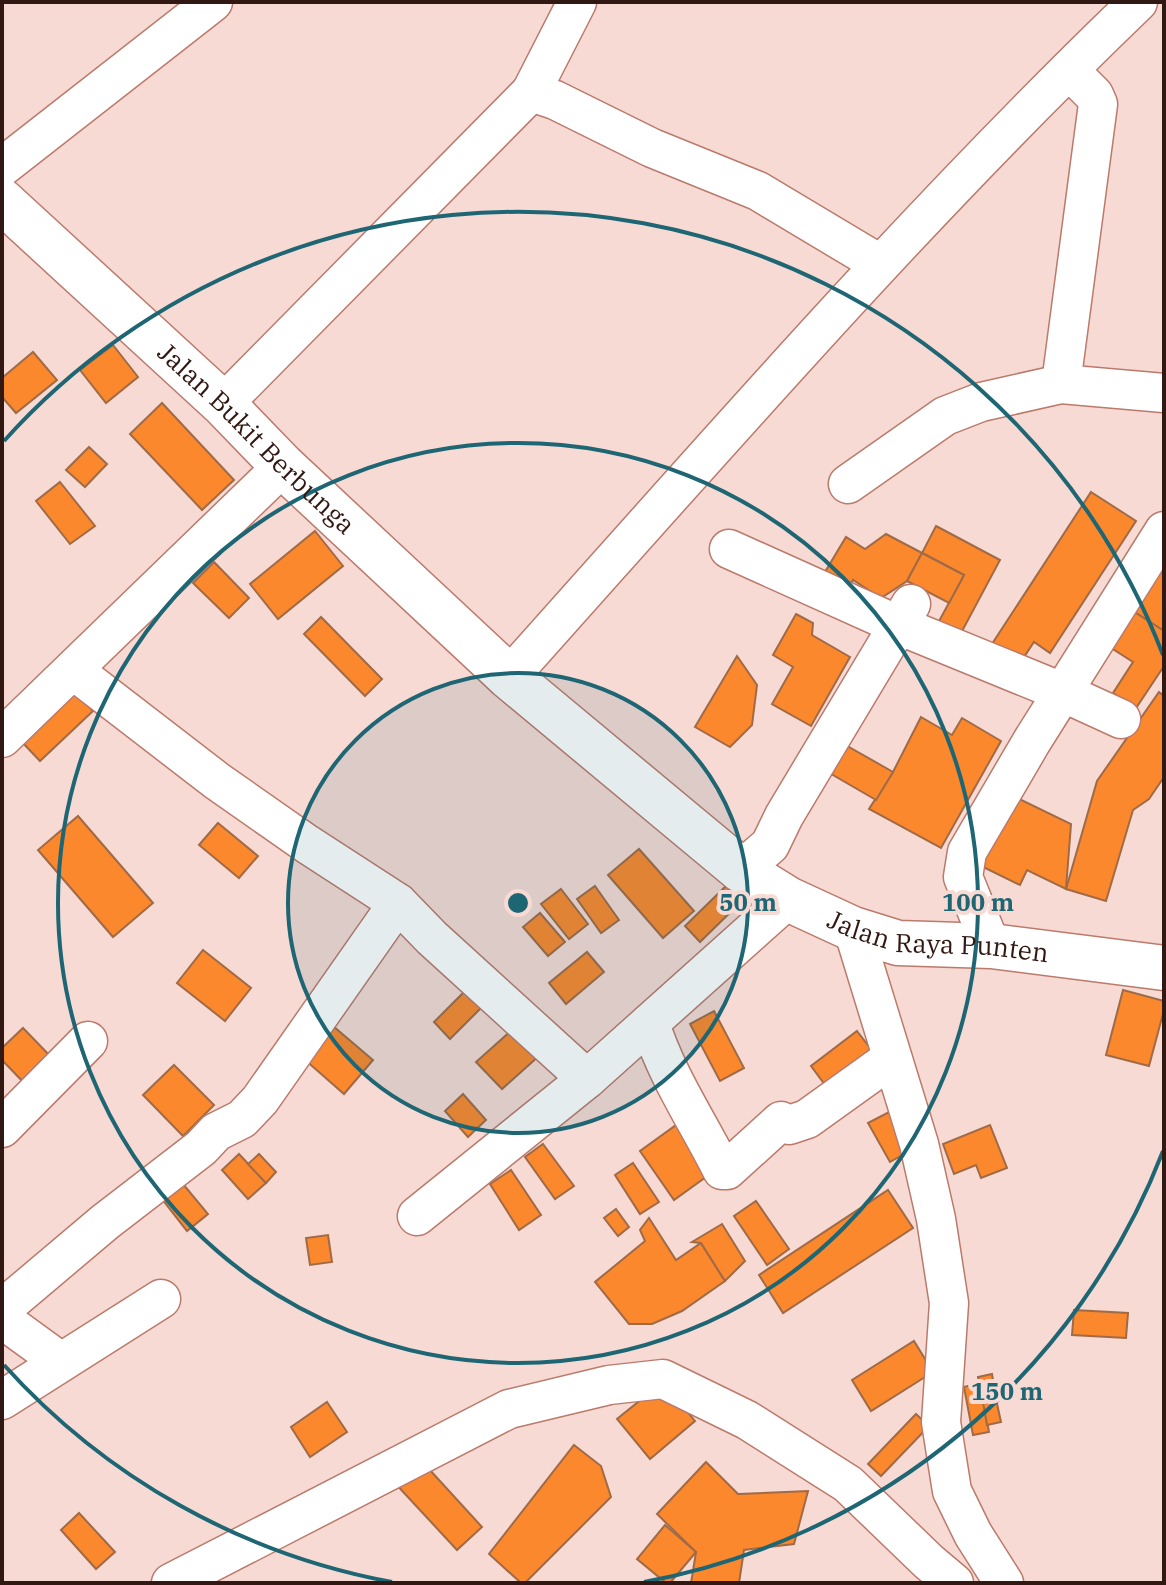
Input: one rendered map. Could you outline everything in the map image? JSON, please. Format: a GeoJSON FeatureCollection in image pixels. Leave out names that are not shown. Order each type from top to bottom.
{"type":"FeatureCollection","features":[{"type":"Feature","properties":{"kind":"main road","name":"Jalan Bukit Berbunga"},"geometry":{"type":"LineString","coordinates":[[2,201],[223,404],[283,466],[509,677]]}},
{"type":"Feature","properties":{"kind":"main road","name":"Jalan Raya Punten"},"geometry":{"type":"LineString","coordinates":[[509,677],[765,844],[788,899],[853,929],[898,943],[991,946],[1164,968]]}},
{"type":"Feature","properties":{"kind":"street"},"geometry":{"type":"LineString","coordinates":[[2,167],[172,15],[213,2]]}},
{"type":"Feature","properties":{"kind":"street"},"geometry":{"type":"LineString","coordinates":[[223,404],[531,92],[577,2]]}},
{"type":"Feature","properties":{"kind":"street"},"geometry":{"type":"LineString","coordinates":[[509,677],[880,264],[1069,70],[1098,17],[1138,2]]}},
{"type":"Feature","properties":{"kind":"street"},"geometry":{"type":"LineString","coordinates":[[1061,384],[1098,104],[1094,95],[1069,70]]}},
{"type":"Feature","properties":{"kind":"street"},"geometry":{"type":"LineString","coordinates":[[531,92],[555,100],[652,148],[758,191],[880,264]]}},
{"type":"Feature","properties":{"kind":"street"},"geometry":{"type":"LineString","coordinates":[[848,484],[945,416],[981,402],[1061,384],[1164,393]]}},
{"type":"Feature","properties":{"kind":"street"},"geometry":{"type":"LineString","coordinates":[[2,738],[283,466]]}},
{"type":"Feature","properties":{"kind":"street"},"geometry":{"type":"LineString","coordinates":[[991,946],[963,877],[967,852],[1062,692],[1164,531]]}},
{"type":"Feature","properties":{"kind":"street"},"geometry":{"type":"LineString","coordinates":[[729,549],[904,614],[1121,719]]}},
{"type":"Feature","properties":{"kind":"street"},"geometry":{"type":"LineString","coordinates":[[765,844],[904,614]]}},
{"type":"Feature","properties":{"kind":"street"},"geometry":{"type":"LineString","coordinates":[[73,670],[217,781],[398,903],[432,938],[587,1079]]}},
{"type":"Feature","properties":{"kind":"street"},"geometry":{"type":"LineString","coordinates":[[417,1216],[587,1079],[788,899]]}},
{"type":"Feature","properties":{"kind":"street"},"geometry":{"type":"LineString","coordinates":[[2,1309],[105,1222],[201,1148],[216,1132],[242,1119],[260,1100],[398,903]]}},
{"type":"Feature","properties":{"kind":"street"},"geometry":{"type":"LineString","coordinates":[[853,929],[919,1144],[936,1219],[949,1303],[941,1422],[952,1491],[973,1534],[1004,1583]]}},
{"type":"Feature","properties":{"kind":"street"},"geometry":{"type":"LineString","coordinates":[[650,1023],[686,1104],[722,1170],[727,1170],[781,1121],[789,1125],[807,1119],[892,1058]]}},
{"type":"Feature","properties":{"kind":"street"},"geometry":{"type":"LineString","coordinates":[[2,1128],[88,1041]]}},
{"type":"Feature","properties":{"kind":"street"},"geometry":{"type":"LineString","coordinates":[[2,1400],[161,1299]]}},
{"type":"Feature","properties":{"kind":"street"},"geometry":{"type":"LineString","coordinates":[[2,1319],[61,1362]]}},
{"type":"Feature","properties":{"kind":"street"},"geometry":{"type":"LineString","coordinates":[[194,1578],[509,1409],[609,1385],[663,1379],[747,1420],[848,1484],[954,1583]]}},
{"type":"Feature","properties":{"kind":"building"},"geometry":{"type":"Polygon","coordinates":[[[113,345],[138,377],[106,403],[80,370],[113,345]]]}},
{"type":"Feature","properties":{"kind":"building"},"geometry":{"type":"Polygon","coordinates":[[[33,352],[57,380],[16,413],[2,397],[2,378],[33,352]]]}},
{"type":"Feature","properties":{"kind":"building"},"geometry":{"type":"Polygon","coordinates":[[[162,403],[234,480],[202,510],[130,434],[162,403]]]}},
{"type":"Feature","properties":{"kind":"building"},"geometry":{"type":"Polygon","coordinates":[[[89,447],[107,464],[85,487],[66,470],[89,447]]]}},
{"type":"Feature","properties":{"kind":"building"},"geometry":{"type":"Polygon","coordinates":[[[60,482],[95,526],[70,544],[36,501],[60,482]]]}},
{"type":"Feature","properties":{"kind":"building"},"geometry":{"type":"Polygon","coordinates":[[[1091,492],[1136,521],[1050,653],[1034,642],[1018,666],[990,647],[1091,492]]]}},
{"type":"Feature","properties":{"kind":"building"},"geometry":{"type":"Polygon","coordinates":[[[936,526],[1000,560],[960,635],[938,623],[964,575],[922,553],[936,526]]]}},
{"type":"Feature","properties":{"kind":"building"},"geometry":{"type":"Polygon","coordinates":[[[315,531],[343,566],[278,619],[250,584],[315,531]]]}},
{"type":"Feature","properties":{"kind":"building"},"geometry":{"type":"Polygon","coordinates":[[[886,534],[922,553],[907,581],[881,598],[853,580],[837,607],[813,592],[846,537],[865,549],[886,534]]]}},
{"type":"Feature","properties":{"kind":"building"},"geometry":{"type":"Polygon","coordinates":[[[922,553],[964,575],[949,603],[907,581],[922,553]]]}},
{"type":"Feature","properties":{"kind":"building"},"geometry":{"type":"Polygon","coordinates":[[[1164,555],[1164,631],[1133,611],[1164,555]]]}},
{"type":"Feature","properties":{"kind":"building"},"geometry":{"type":"Polygon","coordinates":[[[214,562],[249,598],[229,618],[193,583],[214,562]]]}},
{"type":"Feature","properties":{"kind":"building"},"geometry":{"type":"Polygon","coordinates":[[[1133,611],[1164,631],[1164,666],[1136,708],[1113,693],[1133,662],[1105,644],[1133,611]]]}},
{"type":"Feature","properties":{"kind":"building"},"geometry":{"type":"Polygon","coordinates":[[[796,614],[813,623],[812,635],[850,657],[811,726],[772,704],[793,667],[773,655],[796,614]]]}},
{"type":"Feature","properties":{"kind":"building"},"geometry":{"type":"Polygon","coordinates":[[[321,617],[382,679],[365,696],[304,634],[321,617]]]}},
{"type":"Feature","properties":{"kind":"building"},"geometry":{"type":"Polygon","coordinates":[[[737,656],[757,685],[752,725],[730,747],[695,727],[737,656]]]}},
{"type":"Feature","properties":{"kind":"building"},"geometry":{"type":"Polygon","coordinates":[[[73,690],[93,711],[40,761],[20,740],[73,690]]]}},
{"type":"Feature","properties":{"kind":"building"},"geometry":{"type":"Polygon","coordinates":[[[1159,692],[1164,696],[1164,777],[1149,799],[1133,810],[1106,901],[1066,889],[1097,781],[1159,692]]]}},
{"type":"Feature","properties":{"kind":"building"},"geometry":{"type":"Polygon","coordinates":[[[921,717],[952,735],[962,718],[1001,741],[941,848],[869,809],[893,772],[921,717]]]}},
{"type":"Feature","properties":{"kind":"building"},"geometry":{"type":"Polygon","coordinates":[[[842,743],[893,772],[876,800],[826,771],[842,743]]]}},
{"type":"Feature","properties":{"kind":"building"},"geometry":{"type":"Polygon","coordinates":[[[1009,794],[1071,824],[1066,889],[1027,870],[1020,885],[975,863],[1009,794]]]}},
{"type":"Feature","properties":{"kind":"building"},"geometry":{"type":"Polygon","coordinates":[[[78,816],[153,903],[113,937],[38,850],[78,816]]]}},
{"type":"Feature","properties":{"kind":"building"},"geometry":{"type":"Polygon","coordinates":[[[218,823],[258,856],[239,878],[199,845],[218,823]]]}},
{"type":"Feature","properties":{"kind":"building"},"geometry":{"type":"Polygon","coordinates":[[[639,849],[694,911],[663,938],[608,875],[639,849]]]}},
{"type":"Feature","properties":{"kind":"building"},"geometry":{"type":"Polygon","coordinates":[[[728,884],[743,900],[700,942],[685,926],[728,884]]]}},
{"type":"Feature","properties":{"kind":"building"},"geometry":{"type":"Polygon","coordinates":[[[595,886],[619,920],[601,933],[577,899],[595,886]]]}},
{"type":"Feature","properties":{"kind":"building"},"geometry":{"type":"Polygon","coordinates":[[[561,889],[588,924],[569,939],[541,904],[561,889]]]}},
{"type":"Feature","properties":{"kind":"building"},"geometry":{"type":"Polygon","coordinates":[[[540,913],[565,942],[548,956],[523,927],[540,913]]]}},
{"type":"Feature","properties":{"kind":"building"},"geometry":{"type":"Polygon","coordinates":[[[203,950],[251,988],[225,1021],[177,983],[203,950]]]}},
{"type":"Feature","properties":{"kind":"building"},"geometry":{"type":"Polygon","coordinates":[[[587,952],[604,972],[566,1004],[549,983],[587,952]]]}},
{"type":"Feature","properties":{"kind":"building"},"geometry":{"type":"Polygon","coordinates":[[[468,988],[484,1005],[450,1039],[434,1022],[468,988]]]}},
{"type":"Feature","properties":{"kind":"building"},"geometry":{"type":"Polygon","coordinates":[[[1123,990],[1164,1001],[1149,1066],[1106,1055],[1123,990]]]}},
{"type":"Feature","properties":{"kind":"building"},"geometry":{"type":"Polygon","coordinates":[[[714,1011],[744,1068],[720,1081],[690,1024],[714,1011]]]}},
{"type":"Feature","properties":{"kind":"building"},"geometry":{"type":"Polygon","coordinates":[[[333,1026],[373,1060],[344,1094],[304,1059],[333,1026]]]}},
{"type":"Feature","properties":{"kind":"building"},"geometry":{"type":"Polygon","coordinates":[[[23,1028],[55,1061],[28,1087],[2,1060],[2,1048],[23,1028]]]}},
{"type":"Feature","properties":{"kind":"building"},"geometry":{"type":"Polygon","coordinates":[[[514,1028],[539,1056],[502,1089],[476,1062],[514,1028]]]}},
{"type":"Feature","properties":{"kind":"building"},"geometry":{"type":"Polygon","coordinates":[[[857,1031],[880,1061],[834,1097],[811,1066],[857,1031]]]}},
{"type":"Feature","properties":{"kind":"building"},"geometry":{"type":"Polygon","coordinates":[[[174,1065],[214,1105],[183,1136],[143,1095],[174,1065]]]}},
{"type":"Feature","properties":{"kind":"building"},"geometry":{"type":"Polygon","coordinates":[[[463,1094],[486,1120],[468,1137],[445,1111],[463,1094]]]}},
{"type":"Feature","properties":{"kind":"building"},"geometry":{"type":"Polygon","coordinates":[[[891,1111],[913,1149],[890,1162],[868,1123],[891,1111]]]}},
{"type":"Feature","properties":{"kind":"building"},"geometry":{"type":"Polygon","coordinates":[[[683,1120],[717,1169],[674,1200],[640,1151],[683,1120]]]}},
{"type":"Feature","properties":{"kind":"building"},"geometry":{"type":"Polygon","coordinates":[[[990,1125],[1007,1168],[981,1178],[976,1165],[954,1174],[943,1144],[990,1125]]]}},
{"type":"Feature","properties":{"kind":"building"},"geometry":{"type":"Polygon","coordinates":[[[543,1144],[574,1186],[555,1199],[525,1157],[543,1144]]]}},
{"type":"Feature","properties":{"kind":"building"},"geometry":{"type":"Polygon","coordinates":[[[239,1154],[266,1183],[248,1199],[222,1170],[239,1154]]]}},
{"type":"Feature","properties":{"kind":"building"},"geometry":{"type":"Polygon","coordinates":[[[259,1154],[276,1172],[266,1183],[248,1164],[259,1154]]]}},
{"type":"Feature","properties":{"kind":"building"},"geometry":{"type":"Polygon","coordinates":[[[633,1163],[659,1202],[640,1214],[615,1175],[633,1163]]]}},
{"type":"Feature","properties":{"kind":"building"},"geometry":{"type":"Polygon","coordinates":[[[511,1170],[541,1215],[519,1230],[490,1184],[511,1170]]]}},
{"type":"Feature","properties":{"kind":"building"},"geometry":{"type":"Polygon","coordinates":[[[178,1178],[208,1214],[187,1231],[158,1194],[178,1178]]]}},
{"type":"Feature","properties":{"kind":"building"},"geometry":{"type":"Polygon","coordinates":[[[888,1190],[913,1228],[783,1313],[759,1275],[888,1190]]]}},
{"type":"Feature","properties":{"kind":"building"},"geometry":{"type":"Polygon","coordinates":[[[756,1201],[789,1249],[767,1265],[734,1216],[756,1201]]]}},
{"type":"Feature","properties":{"kind":"building"},"geometry":{"type":"Polygon","coordinates":[[[616,1209],[629,1227],[618,1236],[604,1218],[616,1209]]]}},
{"type":"Feature","properties":{"kind":"building"},"geometry":{"type":"Polygon","coordinates":[[[649,1218],[676,1260],[701,1243],[725,1281],[682,1311],[652,1324],[629,1324],[595,1282],[645,1241],[640,1230],[649,1218]]]}},
{"type":"Feature","properties":{"kind":"building"},"geometry":{"type":"Polygon","coordinates":[[[722,1224],[745,1261],[725,1281],[701,1243],[692,1242],[722,1224]]]}},
{"type":"Feature","properties":{"kind":"building"},"geometry":{"type":"Polygon","coordinates":[[[328,1235],[332,1262],[310,1265],[306,1238],[328,1235]]]}},
{"type":"Feature","properties":{"kind":"building"},"geometry":{"type":"Polygon","coordinates":[[[1074,1310],[1128,1313],[1126,1338],[1072,1335],[1074,1310]]]}},
{"type":"Feature","properties":{"kind":"building"},"geometry":{"type":"Polygon","coordinates":[[[914,1341],[933,1372],[871,1411],[852,1380],[914,1341]]]}},
{"type":"Feature","properties":{"kind":"building"},"geometry":{"type":"Polygon","coordinates":[[[992,1374],[996,1399],[983,1402],[978,1377],[992,1374]]]}},
{"type":"Feature","properties":{"kind":"building"},"geometry":{"type":"Polygon","coordinates":[[[663,1382],[695,1421],[650,1459],[617,1419],[663,1382]]]}},
{"type":"Feature","properties":{"kind":"building"},"geometry":{"type":"Polygon","coordinates":[[[980,1383],[989,1432],[973,1435],[964,1387],[980,1383]]]}},
{"type":"Feature","properties":{"kind":"building"},"geometry":{"type":"Polygon","coordinates":[[[996,1399],[1001,1422],[987,1425],[983,1402],[996,1399]]]}},
{"type":"Feature","properties":{"kind":"building"},"geometry":{"type":"Polygon","coordinates":[[[327,1402],[347,1432],[310,1457],[291,1427],[327,1402]]]}},
{"type":"Feature","properties":{"kind":"building"},"geometry":{"type":"Polygon","coordinates":[[[916,1414],[929,1426],[881,1476],[868,1464],[916,1414]]]}},
{"type":"Feature","properties":{"kind":"building"},"geometry":{"type":"Polygon","coordinates":[[[574,1445],[601,1466],[611,1497],[525,1583],[521,1583],[489,1554],[574,1445]]]}},
{"type":"Feature","properties":{"kind":"building"},"geometry":{"type":"Polygon","coordinates":[[[418,1457],[482,1527],[457,1550],[393,1481],[418,1457]]]}},
{"type":"Feature","properties":{"kind":"building"},"geometry":{"type":"Polygon","coordinates":[[[706,1462],[738,1494],[808,1491],[794,1544],[744,1550],[739,1583],[691,1583],[696,1552],[657,1514],[706,1462]]]}},
{"type":"Feature","properties":{"kind":"building"},"geometry":{"type":"Polygon","coordinates":[[[79,1513],[115,1552],[96,1569],[61,1530],[79,1513]]]}},
{"type":"Feature","properties":{"kind":"building"},"geometry":{"type":"Polygon","coordinates":[[[665,1525],[696,1552],[670,1583],[637,1559],[665,1525]]]}}]}
